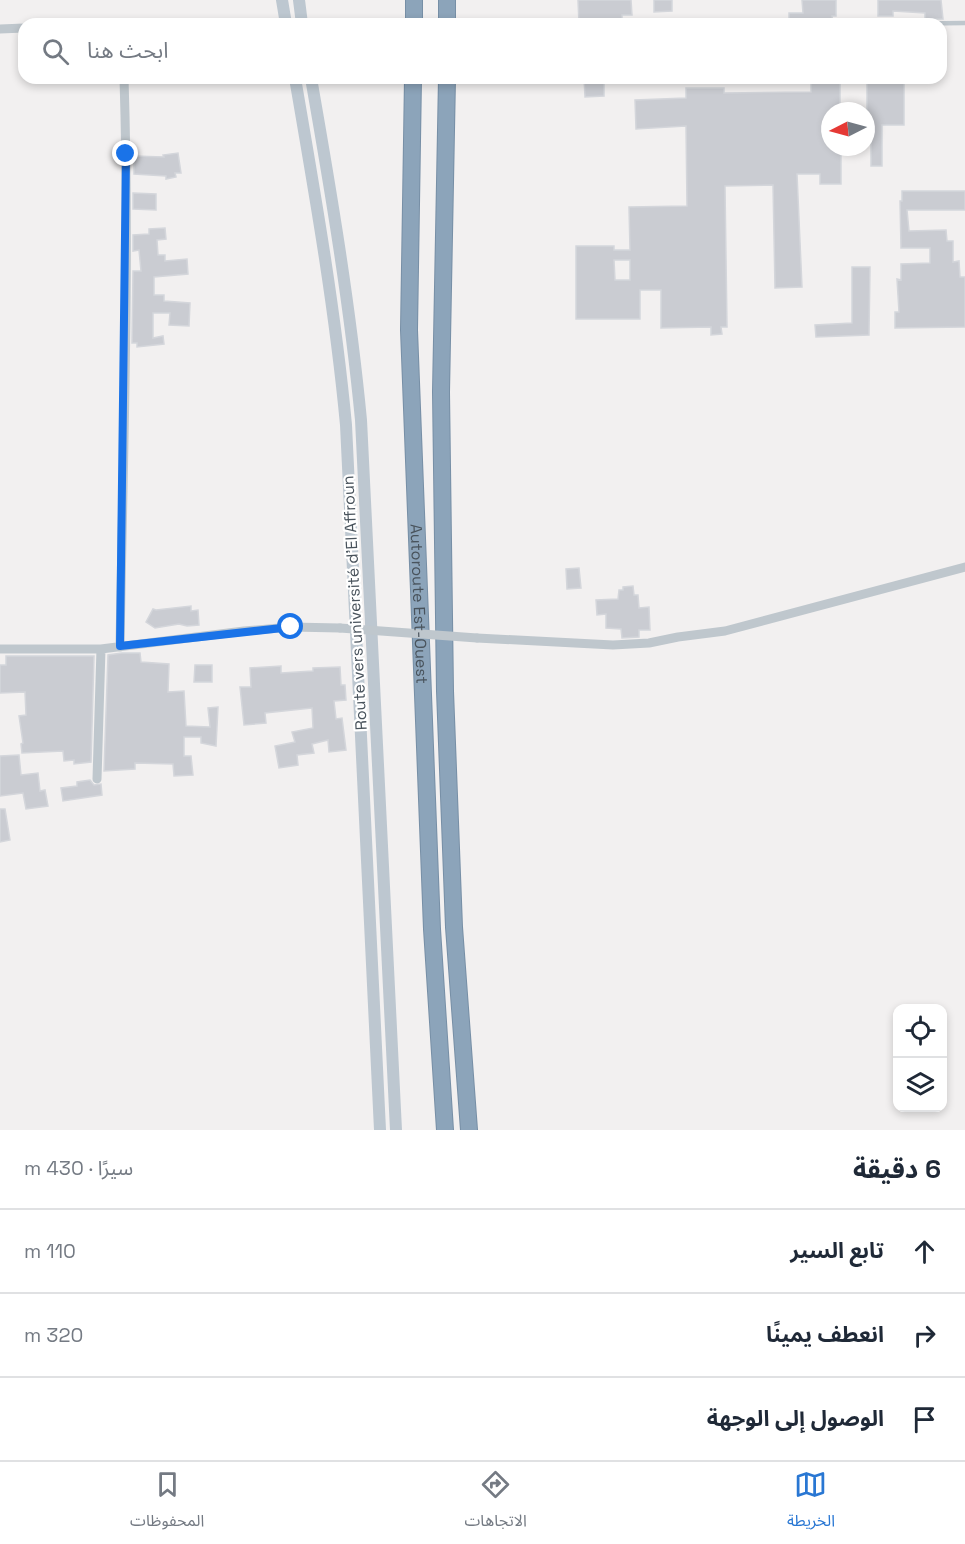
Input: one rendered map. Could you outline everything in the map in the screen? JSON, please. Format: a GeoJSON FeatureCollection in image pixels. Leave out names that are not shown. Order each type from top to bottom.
{"type":"FeatureCollection","features":[{"type":"Feature","properties":{"kind":"highway"},"geometry":{"type":"LineString","coordinates":[[414,0],[414,18]]}},
{"type":"Feature","properties":{"kind":"highway"},"geometry":{"type":"LineString","coordinates":[[447,0],[447,18]]}},
{"type":"Feature","properties":{"kind":"highway","name":"Autoroute Est-Ouest"},"geometry":{"type":"LineString","coordinates":[[413,84],[409,341],[432,929],[445,1130]]}},
{"type":"Feature","properties":{"kind":"highway","name":"Autoroute Est-Ouest"},"geometry":{"type":"LineString","coordinates":[[447,84],[441,392],[445,691],[454,927],[469,1130]]}},
{"type":"Feature","properties":{"kind":"main road"},"geometry":{"type":"LineString","coordinates":[[282,0],[285,18]]}},
{"type":"Feature","properties":{"kind":"main road"},"geometry":{"type":"LineString","coordinates":[[299,0],[301,18]]}},
{"type":"Feature","properties":{"kind":"main road","name":"Route vers université d'El Affroun"},"geometry":{"type":"LineString","coordinates":[[297,84],[327,268],[346,425],[380,1130]]}},
{"type":"Feature","properties":{"kind":"main road","name":"Route vers université d'El Affroun"},"geometry":{"type":"LineString","coordinates":[[312,84],[342,254],[362,420],[396,1130]]}},
{"type":"Feature","properties":{"kind":"street"},"geometry":{"type":"LineString","coordinates":[[0,29],[18,28]]}},
{"type":"Feature","properties":{"kind":"street"},"geometry":{"type":"LineString","coordinates":[[120,646],[125,359],[124,84]]}},
{"type":"Feature","properties":{"kind":"street"},"geometry":{"type":"LineString","coordinates":[[0,649],[101,649],[291,627],[592,644],[649,643],[725,631],[965,567]]}},
{"type":"Feature","properties":{"kind":"street"},"geometry":{"type":"LineString","coordinates":[[97,779],[101,649]]}},
{"type":"Feature","properties":{"kind":"lane"},"geometry":{"type":"LineString","coordinates":[[947,23],[965,23]]}},
{"type":"Feature","properties":{"kind":"building"},"geometry":{"type":"Polygon","coordinates":[[[578,0],[631,0],[632,15],[622,15],[622,18],[579,18],[578,0]]]}},
{"type":"Feature","properties":{"kind":"building"},"geometry":{"type":"Polygon","coordinates":[[[654,0],[672,0],[672,11],[654,12],[654,0]]]}},
{"type":"Feature","properties":{"kind":"building"},"geometry":{"type":"Polygon","coordinates":[[[802,0],[836,0],[836,16],[832,16],[832,18],[789,18],[789,13],[803,13],[802,0]]]}},
{"type":"Feature","properties":{"kind":"building"},"geometry":{"type":"Polygon","coordinates":[[[878,0],[941,0],[943,18],[925,18],[925,13],[893,11],[893,16],[878,16],[878,0]]]}},
{"type":"Feature","properties":{"kind":"building"},"geometry":{"type":"Polygon","coordinates":[[[584,84],[604,84],[604,96],[585,97],[584,84]]]}},
{"type":"Feature","properties":{"kind":"building"},"geometry":{"type":"Polygon","coordinates":[[[811,84],[840,84],[840,102],[821,102],[821,156],[841,156],[841,184],[820,184],[820,174],[797,174],[802,287],[775,288],[773,185],[725,186],[727,327],[721,327],[722,334],[711,335],[711,327],[661,328],[661,290],[640,290],[640,319],[576,319],[576,246],[614,246],[614,250],[630,250],[629,207],[687,206],[686,126],[636,129],[635,100],[686,98],[686,88],[724,88],[724,93],[811,92],[811,84]],[[614,260],[615,280],[630,280],[630,260],[614,260]]]}},
{"type":"Feature","properties":{"kind":"building"},"geometry":{"type":"Polygon","coordinates":[[[867,84],[904,84],[904,125],[882,125],[882,166],[871,166],[871,156],[875,156],[875,102],[867,102],[867,84]]]}},
{"type":"Feature","properties":{"kind":"building"},"geometry":{"type":"Polygon","coordinates":[[[178,153],[181,173],[175,173],[176,177],[166,179],[166,176],[134,174],[134,156],[164,157],[163,155],[178,153]]]}},
{"type":"Feature","properties":{"kind":"building"},"geometry":{"type":"Polygon","coordinates":[[[902,191],[965,191],[965,210],[907,210],[909,231],[946,230],[947,241],[953,241],[953,262],[959,261],[960,277],[965,277],[965,327],[895,328],[895,312],[899,312],[897,279],[901,280],[901,264],[930,263],[930,248],[901,248],[900,201],[902,201],[902,191]]]}},
{"type":"Feature","properties":{"kind":"building"},"geometry":{"type":"Polygon","coordinates":[[[133,193],[156,194],[156,210],[133,209],[133,193]]]}},
{"type":"Feature","properties":{"kind":"building"},"geometry":{"type":"Polygon","coordinates":[[[165,228],[166,239],[157,240],[158,255],[165,255],[165,261],[187,259],[188,274],[154,277],[154,295],[164,295],[164,301],[190,303],[189,326],[169,325],[170,313],[153,313],[153,338],[163,336],[164,344],[137,347],[137,343],[132,343],[133,271],[141,271],[139,250],[133,251],[133,235],[149,234],[149,229],[165,228]]]}},
{"type":"Feature","properties":{"kind":"building"},"geometry":{"type":"Polygon","coordinates":[[[852,267],[870,267],[869,335],[816,337],[815,325],[852,323],[852,267]]]}},
{"type":"Feature","properties":{"kind":"building"},"geometry":{"type":"Polygon","coordinates":[[[579,568],[581,588],[567,589],[566,569],[579,568]]]}},
{"type":"Feature","properties":{"kind":"building"},"geometry":{"type":"Polygon","coordinates":[[[633,586],[634,595],[638,595],[639,608],[649,607],[650,630],[639,630],[639,637],[622,638],[621,629],[606,628],[606,614],[597,615],[596,600],[618,599],[619,590],[633,586]]]}},
{"type":"Feature","properties":{"kind":"building"},"geometry":{"type":"Polygon","coordinates":[[[191,606],[191,611],[198,610],[199,625],[179,624],[155,628],[146,622],[153,609],[191,606]]]}},
{"type":"Feature","properties":{"kind":"building"},"geometry":{"type":"Polygon","coordinates":[[[140,653],[141,662],[169,664],[168,692],[184,691],[186,726],[210,727],[208,708],[218,707],[216,746],[201,743],[201,737],[184,737],[184,756],[191,756],[193,775],[174,776],[173,764],[135,763],[135,769],[104,771],[108,655],[140,653]]]}},
{"type":"Feature","properties":{"kind":"building"},"geometry":{"type":"Polygon","coordinates":[[[6,656],[94,656],[91,762],[74,764],[74,760],[64,761],[63,751],[22,753],[21,744],[23,743],[19,716],[26,715],[25,692],[0,693],[0,665],[6,665],[6,656]]]}},
{"type":"Feature","properties":{"kind":"building"},"geometry":{"type":"Polygon","coordinates":[[[195,665],[212,665],[212,682],[194,682],[195,665]]]}},
{"type":"Feature","properties":{"kind":"building"},"geometry":{"type":"Polygon","coordinates":[[[281,666],[281,673],[340,667],[341,685],[345,685],[346,700],[334,701],[336,719],[342,718],[346,750],[329,752],[328,740],[312,744],[314,753],[297,755],[298,765],[279,768],[275,746],[295,742],[292,732],[313,728],[312,708],[265,713],[266,723],[244,725],[240,687],[251,687],[250,668],[281,666]]]}},
{"type":"Feature","properties":{"kind":"building"},"geometry":{"type":"Polygon","coordinates":[[[19,755],[21,775],[38,773],[40,791],[45,790],[48,806],[26,809],[23,793],[0,796],[0,756],[19,755]]]}},
{"type":"Feature","properties":{"kind":"building"},"geometry":{"type":"Polygon","coordinates":[[[90,780],[94,785],[101,784],[102,795],[63,801],[61,788],[77,786],[77,782],[90,780]]]}},
{"type":"Feature","properties":{"kind":"building"},"geometry":{"type":"Polygon","coordinates":[[[0,809],[5,809],[10,840],[0,842],[0,809]]]}},
{"type":"Feature","properties":{"kind":"route"},"geometry":{"type":"LineString","coordinates":[[126,154],[120,646],[291,627]]}}]}
